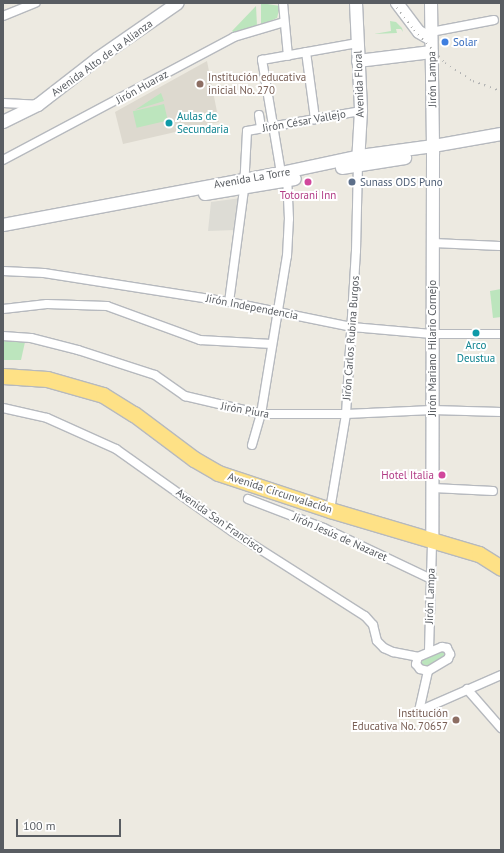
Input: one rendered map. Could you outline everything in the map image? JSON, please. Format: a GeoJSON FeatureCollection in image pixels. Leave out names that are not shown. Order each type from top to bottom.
{"type":"FeatureCollection","features":[{"type":"Feature","properties":{"kind":"highway","name":"Avenida Circunvalación"},"geometry":{"type":"LineString","coordinates":[[3,376],[47,379],[103,395],[134,414],[194,459],[218,473],[330,510],[479,554],[501,568]]}},
{"type":"Feature","properties":{"kind":"street"},"geometry":{"type":"LineString","coordinates":[[3,16],[36,3]]}},
{"type":"Feature","properties":{"kind":"street","name":"Avenida Alto de la Alianza"},"geometry":{"type":"LineString","coordinates":[[3,122],[38,105],[97,59],[178,3]]}},
{"type":"Feature","properties":{"kind":"street"},"geometry":{"type":"LineString","coordinates":[[283,3],[288,56]]}},
{"type":"Feature","properties":{"kind":"street","name":"Avenida Floral"},"geometry":{"type":"LineString","coordinates":[[356,3],[361,111],[359,160]]}},
{"type":"Feature","properties":{"kind":"street"},"geometry":{"type":"LineString","coordinates":[[397,3],[419,32],[431,36],[494,20]]}},
{"type":"Feature","properties":{"kind":"street","name":"Jirón Lampa"},"geometry":{"type":"LineString","coordinates":[[431,3],[433,150]]}},
{"type":"Feature","properties":{"kind":"street","name":"Jirón Huaraz"},"geometry":{"type":"LineString","coordinates":[[3,160],[234,37],[284,22]]}},
{"type":"Feature","properties":{"kind":"street"},"geometry":{"type":"LineString","coordinates":[[252,445],[261,414],[288,243],[285,175],[273,126],[262,60],[358,43]]}},
{"type":"Feature","properties":{"kind":"street"},"geometry":{"type":"LineString","coordinates":[[306,52],[315,119]]}},
{"type":"Feature","properties":{"kind":"street"},"geometry":{"type":"LineString","coordinates":[[358,61],[431,52]]}},
{"type":"Feature","properties":{"kind":"street"},"geometry":{"type":"LineString","coordinates":[[3,103],[38,105]]}},
{"type":"Feature","properties":{"kind":"street","name":"Jirón César Vallejo"},"geometry":{"type":"LineString","coordinates":[[244,184],[246,131],[361,111]]}},
{"type":"Feature","properties":{"kind":"street"},"geometry":{"type":"LineString","coordinates":[[259,115],[261,128]]}},
{"type":"Feature","properties":{"kind":"street","name":"Avenida La Torre"},"geometry":{"type":"LineString","coordinates":[[433,150],[501,134]]}},
{"type":"Feature","properties":{"kind":"street","name":"Avenida La Torre"},"geometry":{"type":"LineString","coordinates":[[3,230],[244,184],[359,160],[501,142]]}},
{"type":"Feature","properties":{"kind":"street","name":"Jirón Mariano Hilario Cornejo"},"geometry":{"type":"LineString","coordinates":[[432,541],[433,150]]}},
{"type":"Feature","properties":{"kind":"street","name":"Jirón Carlos Rubina Burgos"},"geometry":{"type":"LineString","coordinates":[[330,510],[346,414],[352,327],[359,160]]}},
{"type":"Feature","properties":{"kind":"street"},"geometry":{"type":"LineString","coordinates":[[229,302],[244,184]]}},
{"type":"Feature","properties":{"kind":"street","name":"Avenida La Torre"},"geometry":{"type":"LineString","coordinates":[[3,225],[244,184]]}},
{"type":"Feature","properties":{"kind":"street"},"geometry":{"type":"LineString","coordinates":[[432,243],[501,246]]}},
{"type":"Feature","properties":{"kind":"street","name":"Jirón Independencia"},"geometry":{"type":"LineString","coordinates":[[3,271],[44,273],[229,302],[352,327],[432,334],[500,336]]}},
{"type":"Feature","properties":{"kind":"street"},"geometry":{"type":"LineString","coordinates":[[3,309],[47,304],[108,306],[200,340],[272,344]]}},
{"type":"Feature","properties":{"kind":"street","name":"Jirón Piura"},"geometry":{"type":"LineString","coordinates":[[3,336],[27,338],[78,350],[155,376],[189,398],[261,414],[346,414],[432,410],[501,412]]}},
{"type":"Feature","properties":{"kind":"street","name":"Avenida San Francisco"},"geometry":{"type":"LineString","coordinates":[[3,408],[47,418],[116,449],[233,532],[365,616],[373,625],[378,642],[384,648],[393,652],[418,657]]}},
{"type":"Feature","properties":{"kind":"street"},"geometry":{"type":"LineString","coordinates":[[433,488],[493,491]]}},
{"type":"Feature","properties":{"kind":"street","name":"Jirón Jesús de Nazaret"},"geometry":{"type":"LineString","coordinates":[[248,499],[324,528],[431,580]]}},
{"type":"Feature","properties":{"kind":"street","name":"Jirón Lampa"},"geometry":{"type":"LineString","coordinates":[[429,651],[432,541]]}},
{"type":"Feature","properties":{"kind":"street"},"geometry":{"type":"LineString","coordinates":[[442,647],[447,648],[450,654],[448,659],[428,671],[420,670],[416,664],[418,657],[429,651],[442,647]]}},
{"type":"Feature","properties":{"kind":"street"},"geometry":{"type":"LineString","coordinates":[[428,671],[419,711],[501,675]]}},
{"type":"Feature","properties":{"kind":"street"},"geometry":{"type":"LineString","coordinates":[[467,689],[501,728]]}},
{"type":"Feature","properties":{"kind":"shaded area"},"geometry":{"type":"Polygon","coordinates":[[[207,61],[219,122],[123,144],[115,112],[207,61]]]}},
{"type":"Feature","properties":{"kind":"shaded area"},"geometry":{"type":"Polygon","coordinates":[[[241,198],[236,230],[208,231],[211,202],[241,198]]]}},
{"type":"Feature","properties":{"kind":"green space"},"geometry":{"type":"Polygon","coordinates":[[[261,3],[280,6],[277,18],[261,25],[261,3]]]}},
{"type":"Feature","properties":{"kind":"green space"},"geometry":{"type":"Polygon","coordinates":[[[256,6],[257,26],[234,33],[232,31],[256,6]]]}},
{"type":"Feature","properties":{"kind":"green space"},"geometry":{"type":"Polygon","coordinates":[[[390,21],[396,22],[402,28],[403,32],[401,29],[396,29],[397,33],[374,34],[391,31],[390,21]]]}},
{"type":"Feature","properties":{"kind":"green space"},"geometry":{"type":"Polygon","coordinates":[[[161,93],[164,101],[135,110],[161,93]]]}},
{"type":"Feature","properties":{"kind":"green space"},"geometry":{"type":"Polygon","coordinates":[[[164,104],[168,121],[137,128],[133,111],[164,104]]]}},
{"type":"Feature","properties":{"kind":"green space"},"geometry":{"type":"Polygon","coordinates":[[[501,289],[501,317],[493,318],[490,291],[501,289]]]}},
{"type":"Feature","properties":{"kind":"green space"},"geometry":{"type":"Polygon","coordinates":[[[3,340],[25,342],[21,360],[3,360],[3,340]]]}},
{"type":"Feature","properties":{"kind":"green space"},"geometry":{"type":"Polygon","coordinates":[[[442,647],[449,654],[438,666],[420,669],[418,657],[442,647]]]}},
{"type":"Feature","properties":{"kind":"railway"},"geometry":{"type":"LineString","coordinates":[[393,3],[414,30],[445,63],[473,81],[501,91]]}},
{"type":"Feature","properties":{"kind":"place","name":"Solar"},"geometry":{"type":"Point","coordinates":[445,42]}},
{"type":"Feature","properties":{"kind":"place","name":"Institución educativa inicial No. 270"},"geometry":{"type":"Point","coordinates":[200,84]}},
{"type":"Feature","properties":{"kind":"place","name":"Aulas de Secundaria"},"geometry":{"type":"Point","coordinates":[169,123]}},
{"type":"Feature","properties":{"kind":"place","name":"Totorani Inn"},"geometry":{"type":"Point","coordinates":[308,182]}},
{"type":"Feature","properties":{"kind":"place","name":"Sunass ODS Puno"},"geometry":{"type":"Point","coordinates":[352,182]}},
{"type":"Feature","properties":{"kind":"place","name":"Arco Deustua"},"geometry":{"type":"Point","coordinates":[476,333]}},
{"type":"Feature","properties":{"kind":"place","name":"Hotel Italia"},"geometry":{"type":"Point","coordinates":[442,475]}},
{"type":"Feature","properties":{"kind":"place","name":"Institución Educativa No. 70657"},"geometry":{"type":"Point","coordinates":[456,720]}}]}
